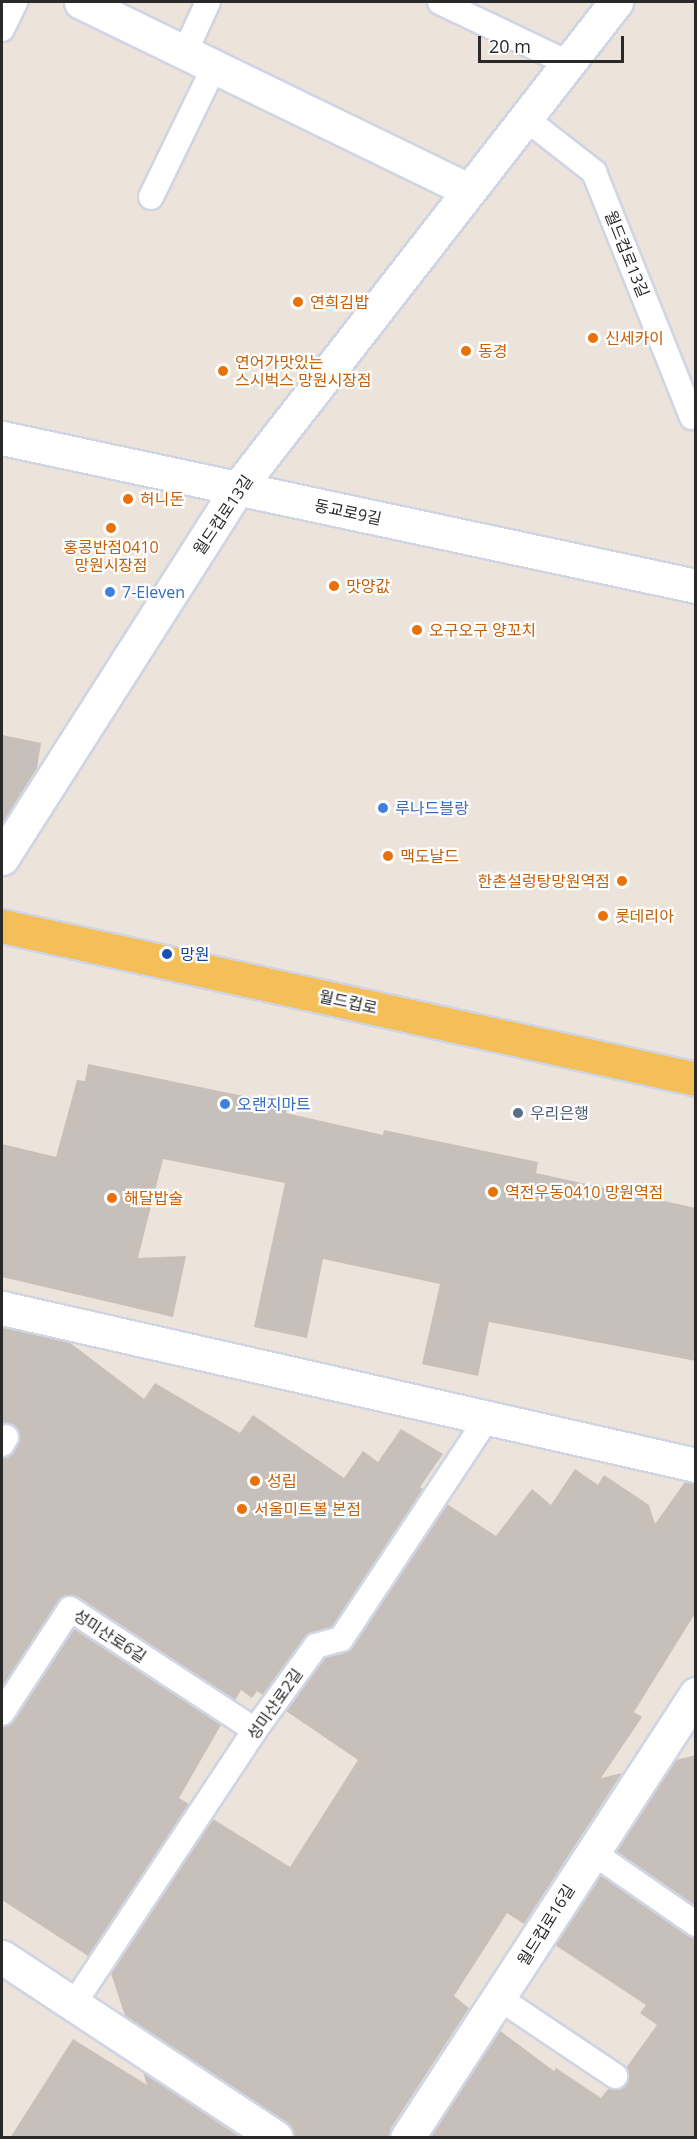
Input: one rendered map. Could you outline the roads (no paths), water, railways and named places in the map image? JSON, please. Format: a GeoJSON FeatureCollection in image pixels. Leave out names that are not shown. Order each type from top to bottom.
{"type":"FeatureCollection","features":[{"type":"Feature","properties":{"kind":"main road","name":"월드컵로"},"geometry":{"type":"LineString","coordinates":[[2,926],[696,1079]]}},
{"type":"Feature","properties":{"kind":"street"},"geometry":{"type":"LineString","coordinates":[[81,2],[469,190]]}},
{"type":"Feature","properties":{"kind":"street","name":"월드컵로13길"},"geometry":{"type":"LineString","coordinates":[[2,858],[238,488],[616,2]]}},
{"type":"Feature","properties":{"kind":"street","name":"동교로9길"},"geometry":{"type":"LineString","coordinates":[[2,438],[696,586]]}},
{"type":"Feature","properties":{"kind":"street"},"geometry":{"type":"LineString","coordinates":[[2,1308],[696,1465]]}},
{"type":"Feature","properties":{"kind":"street","name":"월드컵로16길"},"geometry":{"type":"LineString","coordinates":[[407,2138],[500,1998],[592,1852],[690,1715]]}},
{"type":"Feature","properties":{"kind":"street"},"geometry":{"type":"LineString","coordinates":[[2,1957],[276,2138]]}},
{"type":"Feature","properties":{"kind":"lane"},"geometry":{"type":"LineString","coordinates":[[2,29],[15,2]]}},
{"type":"Feature","properties":{"kind":"lane"},"geometry":{"type":"LineString","coordinates":[[185,52],[208,2]]}},
{"type":"Feature","properties":{"kind":"lane"},"geometry":{"type":"LineString","coordinates":[[440,2],[568,63]]}},
{"type":"Feature","properties":{"kind":"lane"},"geometry":{"type":"LineString","coordinates":[[151,197],[214,67]]}},
{"type":"Feature","properties":{"kind":"lane","name":"월드컵로13길"},"geometry":{"type":"LineString","coordinates":[[525,118],[594,172],[692,417]]}},
{"type":"Feature","properties":{"kind":"lane","name":"성미산로2길"},"geometry":{"type":"LineString","coordinates":[[73,2005],[255,1730],[316,1646],[340,1639],[487,1418]]}},
{"type":"Feature","properties":{"kind":"lane","name":"성미산로6길"},"geometry":{"type":"LineString","coordinates":[[2,1713],[70,1609],[255,1730]]}},
{"type":"Feature","properties":{"kind":"lane"},"geometry":{"type":"LineString","coordinates":[[592,1852],[696,1924]]}},
{"type":"Feature","properties":{"kind":"lane"},"geometry":{"type":"LineString","coordinates":[[500,1998],[615,2076]]}},
{"type":"Feature","properties":{"kind":"place","name":"연희김밥"},"geometry":{"type":"Point","coordinates":[298,302]}},
{"type":"Feature","properties":{"kind":"place","name":"신세카이"},"geometry":{"type":"Point","coordinates":[593,338]}},
{"type":"Feature","properties":{"kind":"place","name":"동경"},"geometry":{"type":"Point","coordinates":[466,351]}},
{"type":"Feature","properties":{"kind":"place","name":"연어가맛있는 스시벅스 망원시장점"},"geometry":{"type":"Point","coordinates":[223,371]}},
{"type":"Feature","properties":{"kind":"place","name":"허니돈"},"geometry":{"type":"Point","coordinates":[128,499]}},
{"type":"Feature","properties":{"kind":"place","name":"홍콩반점0410 망원시장점"},"geometry":{"type":"Point","coordinates":[111,528]}},
{"type":"Feature","properties":{"kind":"place","name":"맛양값"},"geometry":{"type":"Point","coordinates":[334,586]}},
{"type":"Feature","properties":{"kind":"place","name":"7-Eleven"},"geometry":{"type":"Point","coordinates":[110,592]}},
{"type":"Feature","properties":{"kind":"place","name":"오구오구 양꼬치"},"geometry":{"type":"Point","coordinates":[417,630]}},
{"type":"Feature","properties":{"kind":"place","name":"루나드블랑"},"geometry":{"type":"Point","coordinates":[383,808]}},
{"type":"Feature","properties":{"kind":"place","name":"맥도날드"},"geometry":{"type":"Point","coordinates":[388,856]}},
{"type":"Feature","properties":{"kind":"place","name":"한촌설렁탕망원역점"},"geometry":{"type":"Point","coordinates":[622,881]}},
{"type":"Feature","properties":{"kind":"place","name":"롯데리아"},"geometry":{"type":"Point","coordinates":[603,916]}},
{"type":"Feature","properties":{"kind":"place","name":"망원"},"geometry":{"type":"Point","coordinates":[167,954]}},
{"type":"Feature","properties":{"kind":"place","name":"오랜지마트"},"geometry":{"type":"Point","coordinates":[225,1104]}},
{"type":"Feature","properties":{"kind":"place","name":"우리은행"},"geometry":{"type":"Point","coordinates":[518,1113]}},
{"type":"Feature","properties":{"kind":"place","name":"역전우동0410 망원역점"},"geometry":{"type":"Point","coordinates":[493,1192]}},
{"type":"Feature","properties":{"kind":"place","name":"해달밥술"},"geometry":{"type":"Point","coordinates":[112,1198]}},
{"type":"Feature","properties":{"kind":"place","name":"성립"},"geometry":{"type":"Point","coordinates":[255,1481]}},
{"type":"Feature","properties":{"kind":"place","name":"서울미트볼 본점"},"geometry":{"type":"Point","coordinates":[242,1509]}}]}
